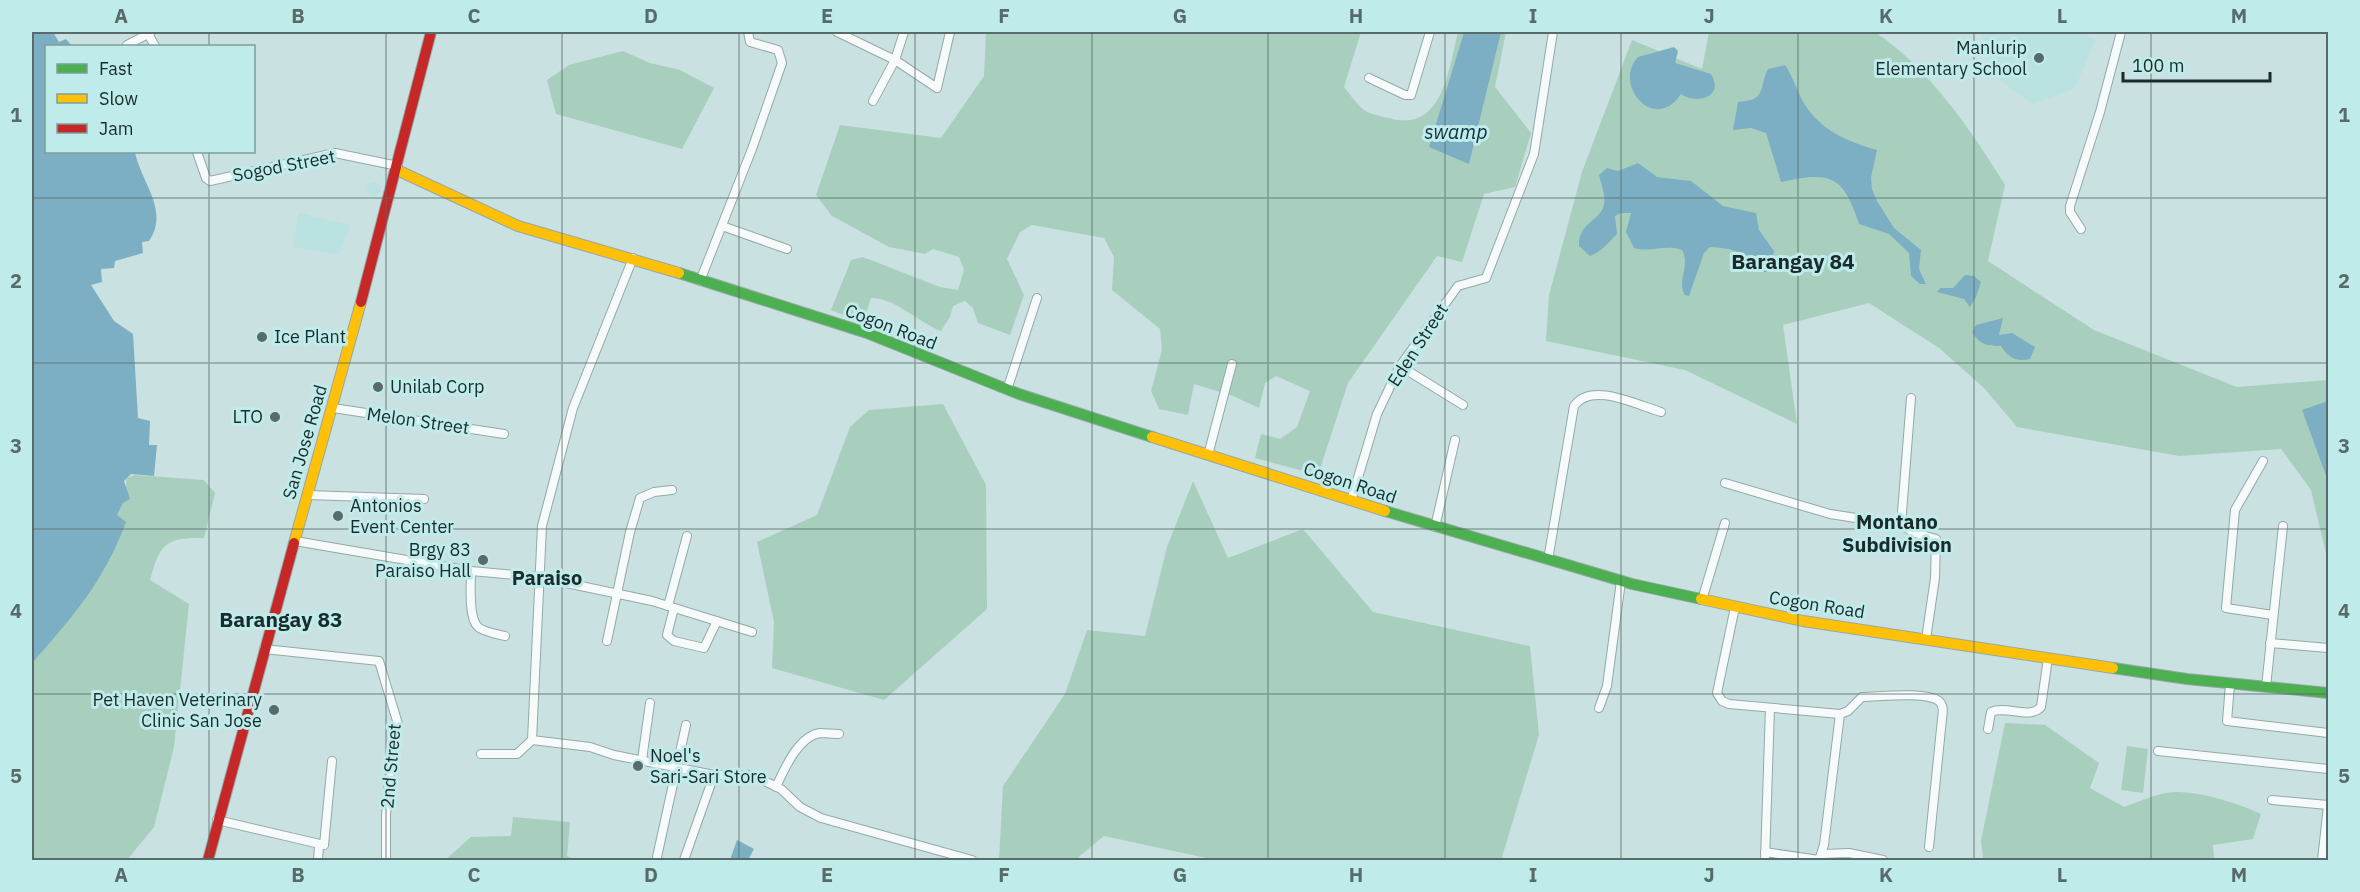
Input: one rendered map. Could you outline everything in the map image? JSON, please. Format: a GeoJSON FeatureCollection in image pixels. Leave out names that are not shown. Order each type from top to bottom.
{"type":"FeatureCollection","features":[{"type":"Feature","properties":{"kind":"street","name":"San Jose Road"},"geometry":{"type":"LineString","coordinates":[[208,861],[264,649],[333,408],[431,32]]}},
{"type":"Feature","properties":{"kind":"street"},"geometry":{"type":"LineString","coordinates":[[700,281],[782,63],[778,50],[750,42],[748,32]]}},
{"type":"Feature","properties":{"kind":"street"},"geometry":{"type":"LineString","coordinates":[[837,32],[895,60],[939,88],[950,32]]}},
{"type":"Feature","properties":{"kind":"street"},"geometry":{"type":"LineString","coordinates":[[873,101],[895,60],[904,32]]}},
{"type":"Feature","properties":{"kind":"street"},"geometry":{"type":"LineString","coordinates":[[1369,78],[1405,95],[1411,95],[1430,32]]}},
{"type":"Feature","properties":{"kind":"street","name":"Eden Street"},"geometry":{"type":"LineString","coordinates":[[1351,501],[1377,414],[1400,366],[1452,292],[1464,284],[1486,278],[1522,190],[1533,154],[1553,32]]}},
{"type":"Feature","properties":{"kind":"street"},"geometry":{"type":"LineString","coordinates":[[2081,229],[2074,220],[2070,206],[2091,142],[2121,32]]}},
{"type":"Feature","properties":{"kind":"street"},"geometry":{"type":"LineString","coordinates":[[127,45],[150,33]]}},
{"type":"Feature","properties":{"kind":"street","name":"Sogod Street"},"geometry":{"type":"LineString","coordinates":[[197,153],[206,178],[210,181],[335,153],[397,168]]}},
{"type":"Feature","properties":{"kind":"street","name":"Cogon Road"},"geometry":{"type":"LineString","coordinates":[[397,168],[518,226],[633,258],[867,333],[1007,390],[1208,455],[1435,527],[1621,581],[1803,621],[2230,684],[2328,693]]}},
{"type":"Feature","properties":{"kind":"street"},"geometry":{"type":"LineString","coordinates":[[722,226],[787,249]]}},
{"type":"Feature","properties":{"kind":"street"},"geometry":{"type":"LineString","coordinates":[[481,754],[517,754],[532,740],[542,526],[573,408],[633,258]]}},
{"type":"Feature","properties":{"kind":"street"},"geometry":{"type":"LineString","coordinates":[[1007,390],[1036,298]]}},
{"type":"Feature","properties":{"kind":"street"},"geometry":{"type":"LineString","coordinates":[[1208,455],[1232,364]]}},
{"type":"Feature","properties":{"kind":"street"},"geometry":{"type":"LineString","coordinates":[[1400,366],[1463,405]]}},
{"type":"Feature","properties":{"kind":"street"},"geometry":{"type":"LineString","coordinates":[[1548,560],[1575,406],[1580,399],[1592,394],[1603,395],[1660,412]]}},
{"type":"Feature","properties":{"kind":"street"},"geometry":{"type":"LineString","coordinates":[[1901,525],[1911,398]]}},
{"type":"Feature","properties":{"kind":"street","name":"Melon Street"},"geometry":{"type":"LineString","coordinates":[[333,408],[504,434]]}},
{"type":"Feature","properties":{"kind":"street"},"geometry":{"type":"LineString","coordinates":[[1435,527],[1455,440]]}},
{"type":"Feature","properties":{"kind":"street"},"geometry":{"type":"LineString","coordinates":[[2263,461],[2235,510],[2226,608],[2274,615]]}},
{"type":"Feature","properties":{"kind":"street"},"geometry":{"type":"LineString","coordinates":[[1725,483],[1830,514],[1901,525],[1915,533],[1936,539],[1935,578],[1926,639]]}},
{"type":"Feature","properties":{"kind":"street"},"geometry":{"type":"LineString","coordinates":[[607,641],[615,593],[640,498],[654,492],[672,490]]}},
{"type":"Feature","properties":{"kind":"street"},"geometry":{"type":"LineString","coordinates":[[308,495],[424,499]]}},
{"type":"Feature","properties":{"kind":"street"},"geometry":{"type":"LineString","coordinates":[[1702,600],[1725,523]]}},
{"type":"Feature","properties":{"kind":"street"},"geometry":{"type":"LineString","coordinates":[[2266,687],[2283,526]]}},
{"type":"Feature","properties":{"kind":"street"},"geometry":{"type":"LineString","coordinates":[[687,536],[667,635],[674,641],[704,648],[717,621]]}},
{"type":"Feature","properties":{"kind":"street"},"geometry":{"type":"LineString","coordinates":[[295,541],[471,571],[538,577],[671,607],[752,632]]}},
{"type":"Feature","properties":{"kind":"street"},"geometry":{"type":"LineString","coordinates":[[471,571],[471,606],[475,622],[483,630],[505,636]]}},
{"type":"Feature","properties":{"kind":"street"},"geometry":{"type":"LineString","coordinates":[[1599,708],[1607,686],[1621,581]]}},
{"type":"Feature","properties":{"kind":"street"},"geometry":{"type":"LineString","coordinates":[[1735,607],[1717,693],[1722,701],[1729,704],[1840,714],[1848,711],[1862,697],[1908,696],[1933,698],[1940,702],[1943,708],[1929,847]]}},
{"type":"Feature","properties":{"kind":"street"},"geometry":{"type":"LineString","coordinates":[[2270,643],[2328,648]]}},
{"type":"Feature","properties":{"kind":"street","name":"2nd Street"},"geometry":{"type":"LineString","coordinates":[[264,649],[379,661],[398,724],[392,750],[386,861]]}},
{"type":"Feature","properties":{"kind":"street"},"geometry":{"type":"LineString","coordinates":[[1988,729],[1991,712],[1997,710],[2029,713],[2042,707],[2048,658]]}},
{"type":"Feature","properties":{"kind":"street"},"geometry":{"type":"LineString","coordinates":[[2230,684],[2227,721],[2328,733]]}},
{"type":"Feature","properties":{"kind":"street"},"geometry":{"type":"LineString","coordinates":[[642,760],[650,703]]}},
{"type":"Feature","properties":{"kind":"street"},"geometry":{"type":"LineString","coordinates":[[1770,708],[1765,856],[1820,858],[1849,853],[1883,861]]}},
{"type":"Feature","properties":{"kind":"street"},"geometry":{"type":"LineString","coordinates":[[1820,858],[1840,714]]}},
{"type":"Feature","properties":{"kind":"street"},"geometry":{"type":"LineString","coordinates":[[657,857],[686,725]]}},
{"type":"Feature","properties":{"kind":"street"},"geometry":{"type":"LineString","coordinates":[[776,787],[792,757],[813,735],[839,734]]}},
{"type":"Feature","properties":{"kind":"street"},"geometry":{"type":"LineString","coordinates":[[532,740],[590,747],[714,775],[752,775],[776,787],[800,807],[821,818],[972,861]]}},
{"type":"Feature","properties":{"kind":"street"},"geometry":{"type":"LineString","coordinates":[[2158,752],[2328,769]]}},
{"type":"Feature","properties":{"kind":"street"},"geometry":{"type":"LineString","coordinates":[[217,820],[319,846],[326,843],[332,761]]}},
{"type":"Feature","properties":{"kind":"street"},"geometry":{"type":"LineString","coordinates":[[684,861],[714,775]]}},
{"type":"Feature","properties":{"kind":"street"},"geometry":{"type":"LineString","coordinates":[[2272,800],[2328,805],[2322,861]]}},
{"type":"Feature","properties":{"kind":"street"},"geometry":{"type":"LineString","coordinates":[[318,861],[319,846]]}},
{"type":"Feature","properties":{"kind":"shaded area","name":"Manlurip Elementary School"},"geometry":{"type":"Polygon","coordinates":[[[1981,32],[2079,32],[2096,40],[2074,89],[2032,104],[1995,76],[1981,32]]]}},
{"type":"Feature","properties":{"kind":"shaded area"},"geometry":{"type":"Polygon","coordinates":[[[374,182],[379,184],[381,189],[379,194],[374,196],[369,194],[367,189],[369,184],[374,182]]]}},
{"type":"Feature","properties":{"kind":"shaded area"},"geometry":{"type":"Polygon","coordinates":[[[299,213],[350,225],[339,255],[292,247],[299,213]]]}},
{"type":"Feature","properties":{"kind":"green space"},"geometry":{"type":"Polygon","coordinates":[[[986,32],[1361,32],[1344,87],[1364,110],[1393,119],[1410,120],[1423,116],[1441,94],[1447,79],[1458,32],[1506,32],[1495,87],[1531,133],[1515,187],[1484,194],[1462,262],[1437,256],[1348,383],[1318,475],[1255,458],[1261,434],[1280,439],[1297,427],[1310,391],[1276,376],[1265,383],[1259,408],[1233,396],[1194,384],[1188,415],[1159,409],[1151,391],[1162,350],[1160,329],[1112,290],[1114,257],[1104,238],[1032,225],[1020,232],[1007,259],[1024,295],[1010,335],[978,323],[973,308],[965,301],[953,306],[950,317],[941,331],[898,306],[880,299],[871,298],[863,323],[831,310],[851,260],[863,257],[940,287],[958,290],[964,270],[959,257],[933,249],[925,254],[889,247],[832,216],[816,195],[840,125],[941,138],[984,76],[986,32]]]}},
{"type":"Feature","properties":{"kind":"green space"},"geometry":{"type":"Polygon","coordinates":[[[1709,32],[1875,32],[1913,63],[1948,101],[2005,185],[1988,261],[2094,330],[2237,387],[2328,380],[2328,562],[2311,490],[2281,449],[2179,456],[2017,427],[1984,388],[1939,348],[1869,303],[1783,325],[1797,424],[1685,370],[1546,341],[1549,295],[1582,172],[1632,40],[1702,69],[1709,32]]]}},
{"type":"Feature","properties":{"kind":"green space"},"geometry":{"type":"Polygon","coordinates":[[[623,51],[650,63],[680,70],[714,88],[682,149],[556,114],[547,80],[569,65],[623,51]]]}},
{"type":"Feature","properties":{"kind":"green space"},"geometry":{"type":"Polygon","coordinates":[[[943,404],[986,485],[987,609],[884,700],[772,668],[774,622],[757,542],[817,515],[850,427],[869,410],[943,404]]]}},
{"type":"Feature","properties":{"kind":"green space"},"geometry":{"type":"Polygon","coordinates":[[[135,475],[204,480],[215,493],[204,538],[181,539],[166,545],[157,558],[150,580],[189,604],[174,747],[154,827],[127,860],[32,860],[32,663],[54,637],[123,503],[127,478],[135,475]]]}},
{"type":"Feature","properties":{"kind":"green space"},"geometry":{"type":"Polygon","coordinates":[[[1193,481],[1228,558],[1303,529],[1373,612],[1530,646],[1539,735],[1501,860],[1206,860],[1206,858],[1104,836],[1075,860],[999,860],[1003,786],[1065,694],[1087,630],[1145,636],[1167,547],[1193,481]]]}},
{"type":"Feature","properties":{"kind":"green space"},"geometry":{"type":"Polygon","coordinates":[[[2005,723],[2045,725],[2099,763],[2090,788],[2124,807],[2158,795],[2179,792],[2221,799],[2261,814],[2253,839],[2213,845],[2214,860],[1990,860],[1983,858],[1981,841],[2005,723]]]}},
{"type":"Feature","properties":{"kind":"green space"},"geometry":{"type":"Polygon","coordinates":[[[2127,746],[2148,749],[2143,793],[2121,790],[2127,746]]]}},
{"type":"Feature","properties":{"kind":"green space"},"geometry":{"type":"Polygon","coordinates":[[[513,817],[570,822],[567,856],[575,860],[445,860],[471,837],[511,836],[513,817]]]}},
{"type":"Feature","properties":{"kind":"water"},"geometry":{"type":"Polygon","coordinates":[[[32,32],[53,32],[59,42],[66,39],[71,45],[45,45],[45,153],[135,153],[155,207],[157,218],[155,230],[149,241],[142,242],[143,253],[115,261],[114,268],[101,269],[102,282],[91,285],[114,321],[133,334],[138,418],[150,421],[149,445],[157,445],[154,476],[131,474],[124,481],[130,499],[123,503],[117,515],[126,522],[108,562],[74,614],[32,663],[32,32]]]}},
{"type":"Feature","properties":{"kind":"water","name":"swamp"},"geometry":{"type":"Polygon","coordinates":[[[1464,32],[1501,32],[1469,164],[1429,147],[1464,32]]]}},
{"type":"Feature","properties":{"kind":"water"},"geometry":{"type":"Polygon","coordinates":[[[1674,47],[1678,51],[1675,63],[1711,74],[1714,82],[1712,93],[1701,99],[1681,94],[1670,105],[1659,109],[1649,107],[1640,101],[1633,91],[1630,80],[1631,68],[1638,57],[1674,47]]]}},
{"type":"Feature","properties":{"kind":"water"},"geometry":{"type":"Polygon","coordinates":[[[1785,65],[1804,103],[1818,121],[1845,139],[1877,150],[1871,178],[1872,189],[1894,228],[1921,250],[1919,269],[1926,284],[1920,284],[1911,276],[1909,253],[1889,234],[1859,224],[1847,195],[1833,180],[1812,177],[1781,182],[1766,133],[1751,128],[1733,130],[1738,102],[1758,96],[1768,69],[1785,65]]]}},
{"type":"Feature","properties":{"kind":"water"},"geometry":{"type":"Polygon","coordinates":[[[1638,163],[1657,177],[1691,181],[1723,206],[1756,213],[1759,230],[1774,251],[1769,272],[1760,272],[1751,260],[1739,252],[1710,247],[1704,253],[1689,296],[1685,295],[1682,284],[1685,262],[1682,250],[1634,248],[1626,232],[1631,213],[1621,213],[1615,216],[1617,234],[1590,256],[1579,246],[1582,231],[1599,215],[1604,204],[1599,175],[1607,168],[1618,171],[1638,163]]]}},
{"type":"Feature","properties":{"kind":"water"},"geometry":{"type":"Polygon","coordinates":[[[1965,275],[1974,276],[1981,282],[1970,307],[1964,299],[1937,292],[1940,288],[1953,288],[1965,275]]]}},
{"type":"Feature","properties":{"kind":"water"},"geometry":{"type":"Polygon","coordinates":[[[2003,318],[1999,335],[2012,333],[2035,347],[2030,359],[2013,358],[2001,346],[1984,344],[1972,332],[1976,325],[2003,318]]]}},
{"type":"Feature","properties":{"kind":"water"},"geometry":{"type":"Polygon","coordinates":[[[2328,401],[2328,481],[2302,410],[2328,401]]]}},
{"type":"Feature","properties":{"kind":"water"},"geometry":{"type":"Polygon","coordinates":[[[737,840],[754,849],[748,860],[730,860],[737,840]]]}},
{"type":"Feature","properties":{"kind":"traffic: fast"},"geometry":{"type":"LineString","coordinates":[[679,273],[867,333],[1019,394],[1152,437]]}},
{"type":"Feature","properties":{"kind":"traffic: fast"},"geometry":{"type":"LineString","coordinates":[[1385,511],[1632,584],[1701,599]]}},
{"type":"Feature","properties":{"kind":"traffic: fast"},"geometry":{"type":"LineString","coordinates":[[2113,668],[2187,679],[2328,693]]}},
{"type":"Feature","properties":{"kind":"traffic: slow"},"geometry":{"type":"LineString","coordinates":[[397,170],[518,226],[679,273]]}},
{"type":"Feature","properties":{"kind":"traffic: slow"},"geometry":{"type":"LineString","coordinates":[[294,543],[361,302]]}},
{"type":"Feature","properties":{"kind":"traffic: slow"},"geometry":{"type":"LineString","coordinates":[[1152,437],[1385,511]]}},
{"type":"Feature","properties":{"kind":"traffic: slow"},"geometry":{"type":"LineString","coordinates":[[1701,599],[1803,621],[2113,668]]}},
{"type":"Feature","properties":{"kind":"traffic: jam"},"geometry":{"type":"LineString","coordinates":[[361,302],[431,32]]}},
{"type":"Feature","properties":{"kind":"traffic: jam"},"geometry":{"type":"LineString","coordinates":[[208,860],[294,543]]}},
{"type":"Feature","properties":{"kind":"place","name":"Manlurip Elementary School"},"geometry":{"type":"Point","coordinates":[2039,58]}},
{"type":"Feature","properties":{"kind":"place","name":"Ice Plant"},"geometry":{"type":"Point","coordinates":[262,337]}},
{"type":"Feature","properties":{"kind":"place","name":"Unilab Corp"},"geometry":{"type":"Point","coordinates":[378,387]}},
{"type":"Feature","properties":{"kind":"place","name":"LTO"},"geometry":{"type":"Point","coordinates":[275,417]}},
{"type":"Feature","properties":{"kind":"place","name":"Antonios Event Center"},"geometry":{"type":"Point","coordinates":[338,516]}},
{"type":"Feature","properties":{"kind":"place","name":"Brgy 83 Paraiso Hall"},"geometry":{"type":"Point","coordinates":[483,560]}},
{"type":"Feature","properties":{"kind":"place","name":"Pet Haven Veterinary Clinic San Jose"},"geometry":{"type":"Point","coordinates":[274,710]}},
{"type":"Feature","properties":{"kind":"place","name":"Noel's Sari-Sari Store"},"geometry":{"type":"Point","coordinates":[638,766]}},
{"type":"Feature","properties":{"kind":"district","name":"Barangay 84"},"geometry":{"type":"Point","coordinates":[1793,262]}},
{"type":"Feature","properties":{"kind":"district","name":"Montano Subdivision"},"geometry":{"type":"Point","coordinates":[1897,534]}},
{"type":"Feature","properties":{"kind":"district","name":"Paraiso"},"geometry":{"type":"Point","coordinates":[547,578]}},
{"type":"Feature","properties":{"kind":"district","name":"Barangay 83"},"geometry":{"type":"Point","coordinates":[281,620]}}]}
